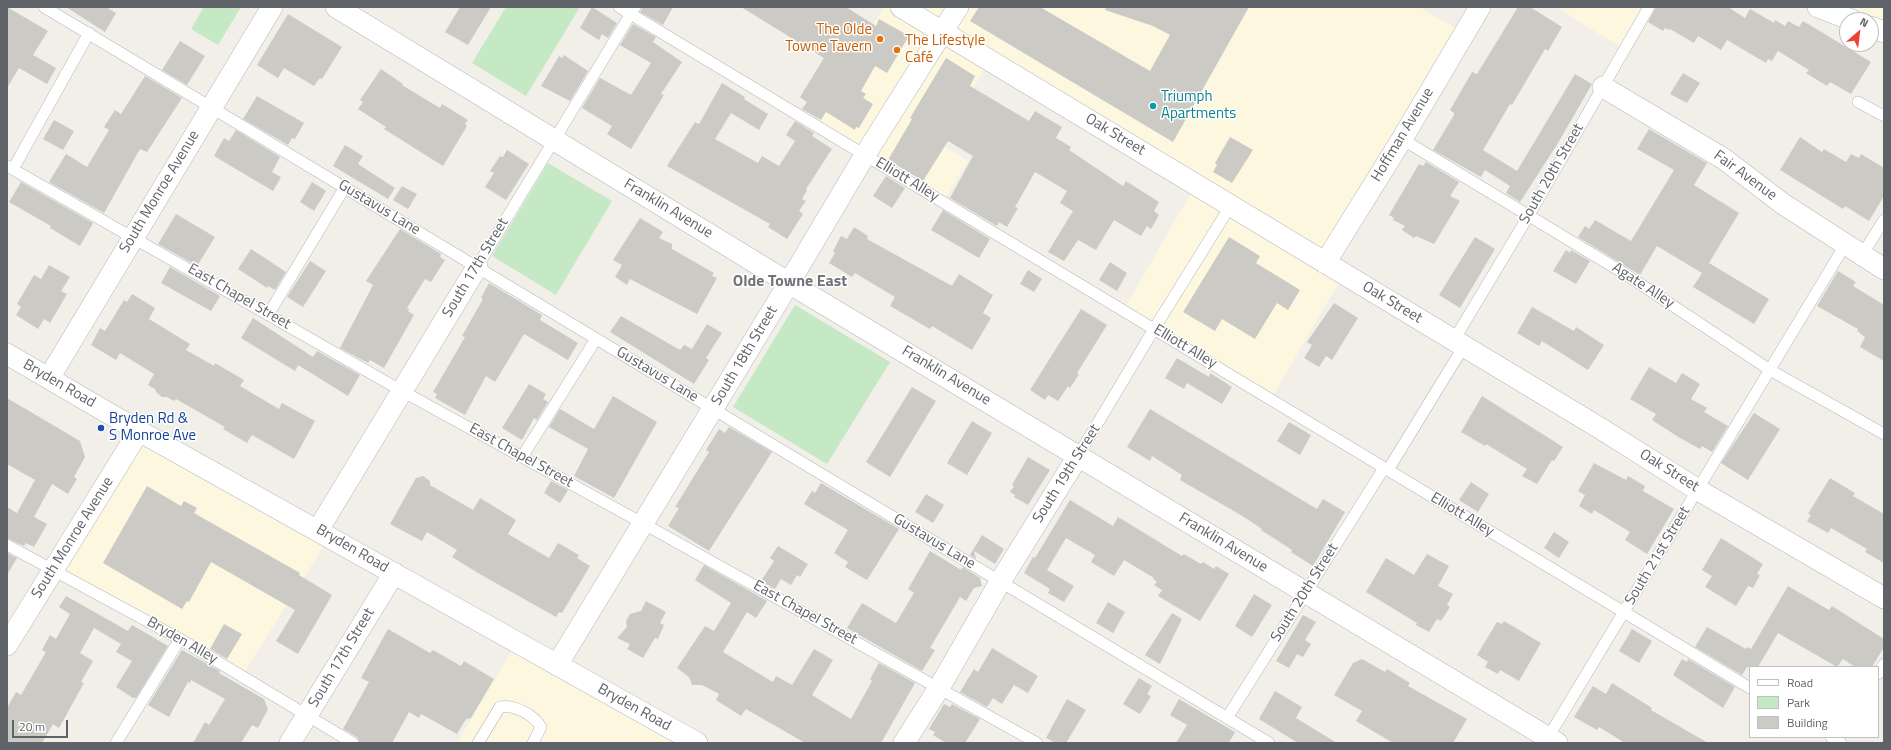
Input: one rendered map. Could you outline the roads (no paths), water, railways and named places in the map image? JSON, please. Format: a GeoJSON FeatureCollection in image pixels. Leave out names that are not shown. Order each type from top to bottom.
{"type":"FeatureCollection","features":[{"type":"Feature","properties":{"kind":"street","name":"South Monroe Avenue"},"geometry":{"type":"LineString","coordinates":[[49,378],[272,7]]}},
{"type":"Feature","properties":{"kind":"street","name":"Franklin Avenue"},"geometry":{"type":"LineString","coordinates":[[336,7],[553,140],[1550,741]]}},
{"type":"Feature","properties":{"kind":"street","name":"Oak Street"},"geometry":{"type":"LineString","coordinates":[[901,7],[1459,343],[1698,490],[1884,598]]}},
{"type":"Feature","properties":{"kind":"street","name":"South 18th Street"},"geometry":{"type":"LineString","coordinates":[[557,665],[644,524],[865,155],[958,7]]}},
{"type":"Feature","properties":{"kind":"street","name":"Hoffman Avenue"},"geometry":{"type":"LineString","coordinates":[[1325,263],[1402,139],[1480,7]]}},
{"type":"Feature","properties":{"kind":"street"},"geometry":{"type":"LineString","coordinates":[[1818,7],[1839,15]]}},
{"type":"Feature","properties":{"kind":"street","name":"Fair Avenue"},"geometry":{"type":"LineString","coordinates":[[1603,86],[1724,159],[1783,204],[1884,268]]}},
{"type":"Feature","properties":{"kind":"street","name":"South 17th Street"},"geometry":{"type":"LineString","coordinates":[[318,530],[477,267]]}},
{"type":"Feature","properties":{"kind":"street","name":"Bryden Road"},"geometry":{"type":"LineString","coordinates":[[7,354],[139,431],[318,530],[688,741]]}},
{"type":"Feature","properties":{"kind":"street","name":"South Monroe Avenue"},"geometry":{"type":"LineString","coordinates":[[7,645],[139,431]]}},
{"type":"Feature","properties":{"kind":"street","name":"South 19th Street"},"geometry":{"type":"LineString","coordinates":[[904,743],[940,688],[1000,582],[1078,456]]}},
{"type":"Feature","properties":{"kind":"street","name":"South 17th Street"},"geometry":{"type":"LineString","coordinates":[[290,743],[394,573]]}},
{"type":"Feature","properties":{"kind":"lane","name":"Gustavus Lane"},"geometry":{"type":"LineString","coordinates":[[44,7],[212,106],[596,339],[1269,743]]}},
{"type":"Feature","properties":{"kind":"lane","name":"Elliott Alley"},"geometry":{"type":"LineString","coordinates":[[619,7],[633,10],[865,155],[1749,687]]}},
{"type":"Feature","properties":{"kind":"lane","name":"South 20th Street"},"geometry":{"type":"LineString","coordinates":[[1227,718],[1305,592],[1386,469],[1459,343],[1529,215],[1649,7]]}},
{"type":"Feature","properties":{"kind":"lane","name":"South 17th Street"},"geometry":{"type":"LineString","coordinates":[[477,267],[633,10]]}},
{"type":"Feature","properties":{"kind":"lane"},"geometry":{"type":"LineString","coordinates":[[10,168],[89,33]]}},
{"type":"Feature","properties":{"kind":"lane"},"geometry":{"type":"LineString","coordinates":[[1858,102],[1884,116]]}},
{"type":"Feature","properties":{"kind":"lane","name":"Agate Alley"},"geometry":{"type":"LineString","coordinates":[[1402,139],[1622,272],[1770,370],[1884,434]]}},
{"type":"Feature","properties":{"kind":"lane","name":"East Chapel Street"},"geometry":{"type":"LineString","coordinates":[[10,168],[402,391],[1037,743]]}},
{"type":"Feature","properties":{"kind":"lane"},"geometry":{"type":"LineString","coordinates":[[268,315],[345,187]]}},
{"type":"Feature","properties":{"kind":"lane","name":"South 19th Street"},"geometry":{"type":"LineString","coordinates":[[1078,456],[1154,329],[1231,205]]}},
{"type":"Feature","properties":{"kind":"lane","name":"South 21st Street"},"geometry":{"type":"LineString","coordinates":[[1550,741],[1624,612],[1770,370],[1854,250],[1884,220]]}},
{"type":"Feature","properties":{"kind":"lane"},"geometry":{"type":"LineString","coordinates":[[522,457],[596,339]]}},
{"type":"Feature","properties":{"kind":"lane","name":"Bryden Alley"},"geometry":{"type":"LineString","coordinates":[[7,545],[180,639],[308,714],[354,743]]}},
{"type":"Feature","properties":{"kind":"lane"},"geometry":{"type":"LineString","coordinates":[[116,743],[180,639]]}},
{"type":"Feature","properties":{"kind":"lane"},"geometry":{"type":"LineString","coordinates":[[478,743],[500,707],[507,706],[514,707],[538,722],[541,727],[533,743]]}},
{"type":"Feature","properties":{"kind":"place","name":"The Olde Towne Tavern"},"geometry":{"type":"Point","coordinates":[880,39]}},
{"type":"Feature","properties":{"kind":"place","name":"The Lifestyle Café"},"geometry":{"type":"Point","coordinates":[897,50]}},
{"type":"Feature","properties":{"kind":"place","name":"Triumph Apartments"},"geometry":{"type":"Point","coordinates":[1153,106]}},
{"type":"Feature","properties":{"kind":"place","name":"Bryden Rd & S Monroe Ave"},"geometry":{"type":"Point","coordinates":[101,428]}},
{"type":"Feature","properties":{"kind":"district","name":"Olde Towne East"},"geometry":{"type":"Point","coordinates":[790,282]}}]}
